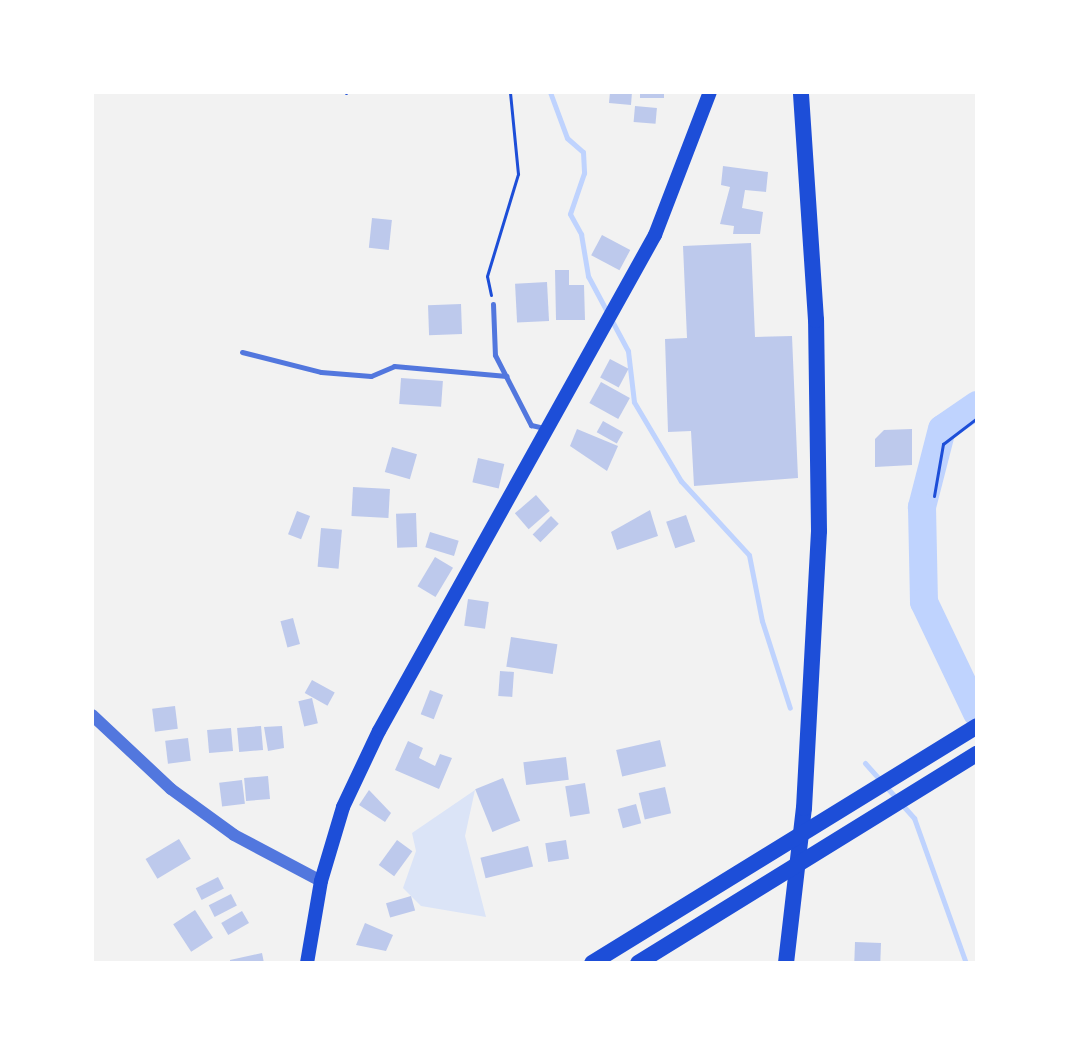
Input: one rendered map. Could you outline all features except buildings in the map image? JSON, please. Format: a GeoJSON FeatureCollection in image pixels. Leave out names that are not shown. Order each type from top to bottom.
{"type":"FeatureCollection","features":[{"type":"Feature","properties":{"kind":"highway"},"geometry":{"type":"LineString","coordinates":[[786,963],[806,793],[819,531],[816,320],[801,92]]}},
{"type":"Feature","properties":{"kind":"highway"},"geometry":{"type":"LineString","coordinates":[[592,963],[977,726]]}},
{"type":"Feature","properties":{"kind":"highway"},"geometry":{"type":"LineString","coordinates":[[638,963],[977,754]]}},
{"type":"Feature","properties":{"kind":"main road"},"geometry":{"type":"LineString","coordinates":[[307,963],[321,881],[343,807],[379,731],[655,235],[710,92]]}},
{"type":"Feature","properties":{"kind":"street"},"geometry":{"type":"LineString","coordinates":[[92,715],[171,789],[234,835],[321,881]]}},
{"type":"Feature","properties":{"kind":"lane"},"geometry":{"type":"LineString","coordinates":[[493,304],[495,355],[531,425],[549,430]]}},
{"type":"Feature","properties":{"kind":"lane"},"geometry":{"type":"LineString","coordinates":[[242,352],[321,372],[371,376],[394,366],[507,376]]}},
{"type":"Feature","properties":{"kind":"path"},"geometry":{"type":"LineString","coordinates":[[493,304],[487,276],[518,174],[510,92]]}},
{"type":"Feature","properties":{"kind":"path"},"geometry":{"type":"LineString","coordinates":[[934,496],[943,444],[977,418]]}},
{"type":"Feature","properties":{"kind":"shaded area"},"geometry":{"type":"Polygon","coordinates":[[[475,790],[465,836],[486,917],[421,906],[403,888],[416,851],[412,833],[475,790]]]}},
{"type":"Feature","properties":{"kind":"waterway"},"geometry":{"type":"LineString","coordinates":[[550,92],[567,138],[583,152],[584,173],[570,214],[581,234],[588,276],[628,351],[634,402],[681,481],[749,555],[762,621],[790,708]]}},
{"type":"Feature","properties":{"kind":"waterway"},"geometry":{"type":"LineString","coordinates":[[977,405],[942,429],[922,507],[924,602],[977,713]]}},
{"type":"Feature","properties":{"kind":"waterway"},"geometry":{"type":"LineString","coordinates":[[865,763],[914,818],[966,963]]}}]}
